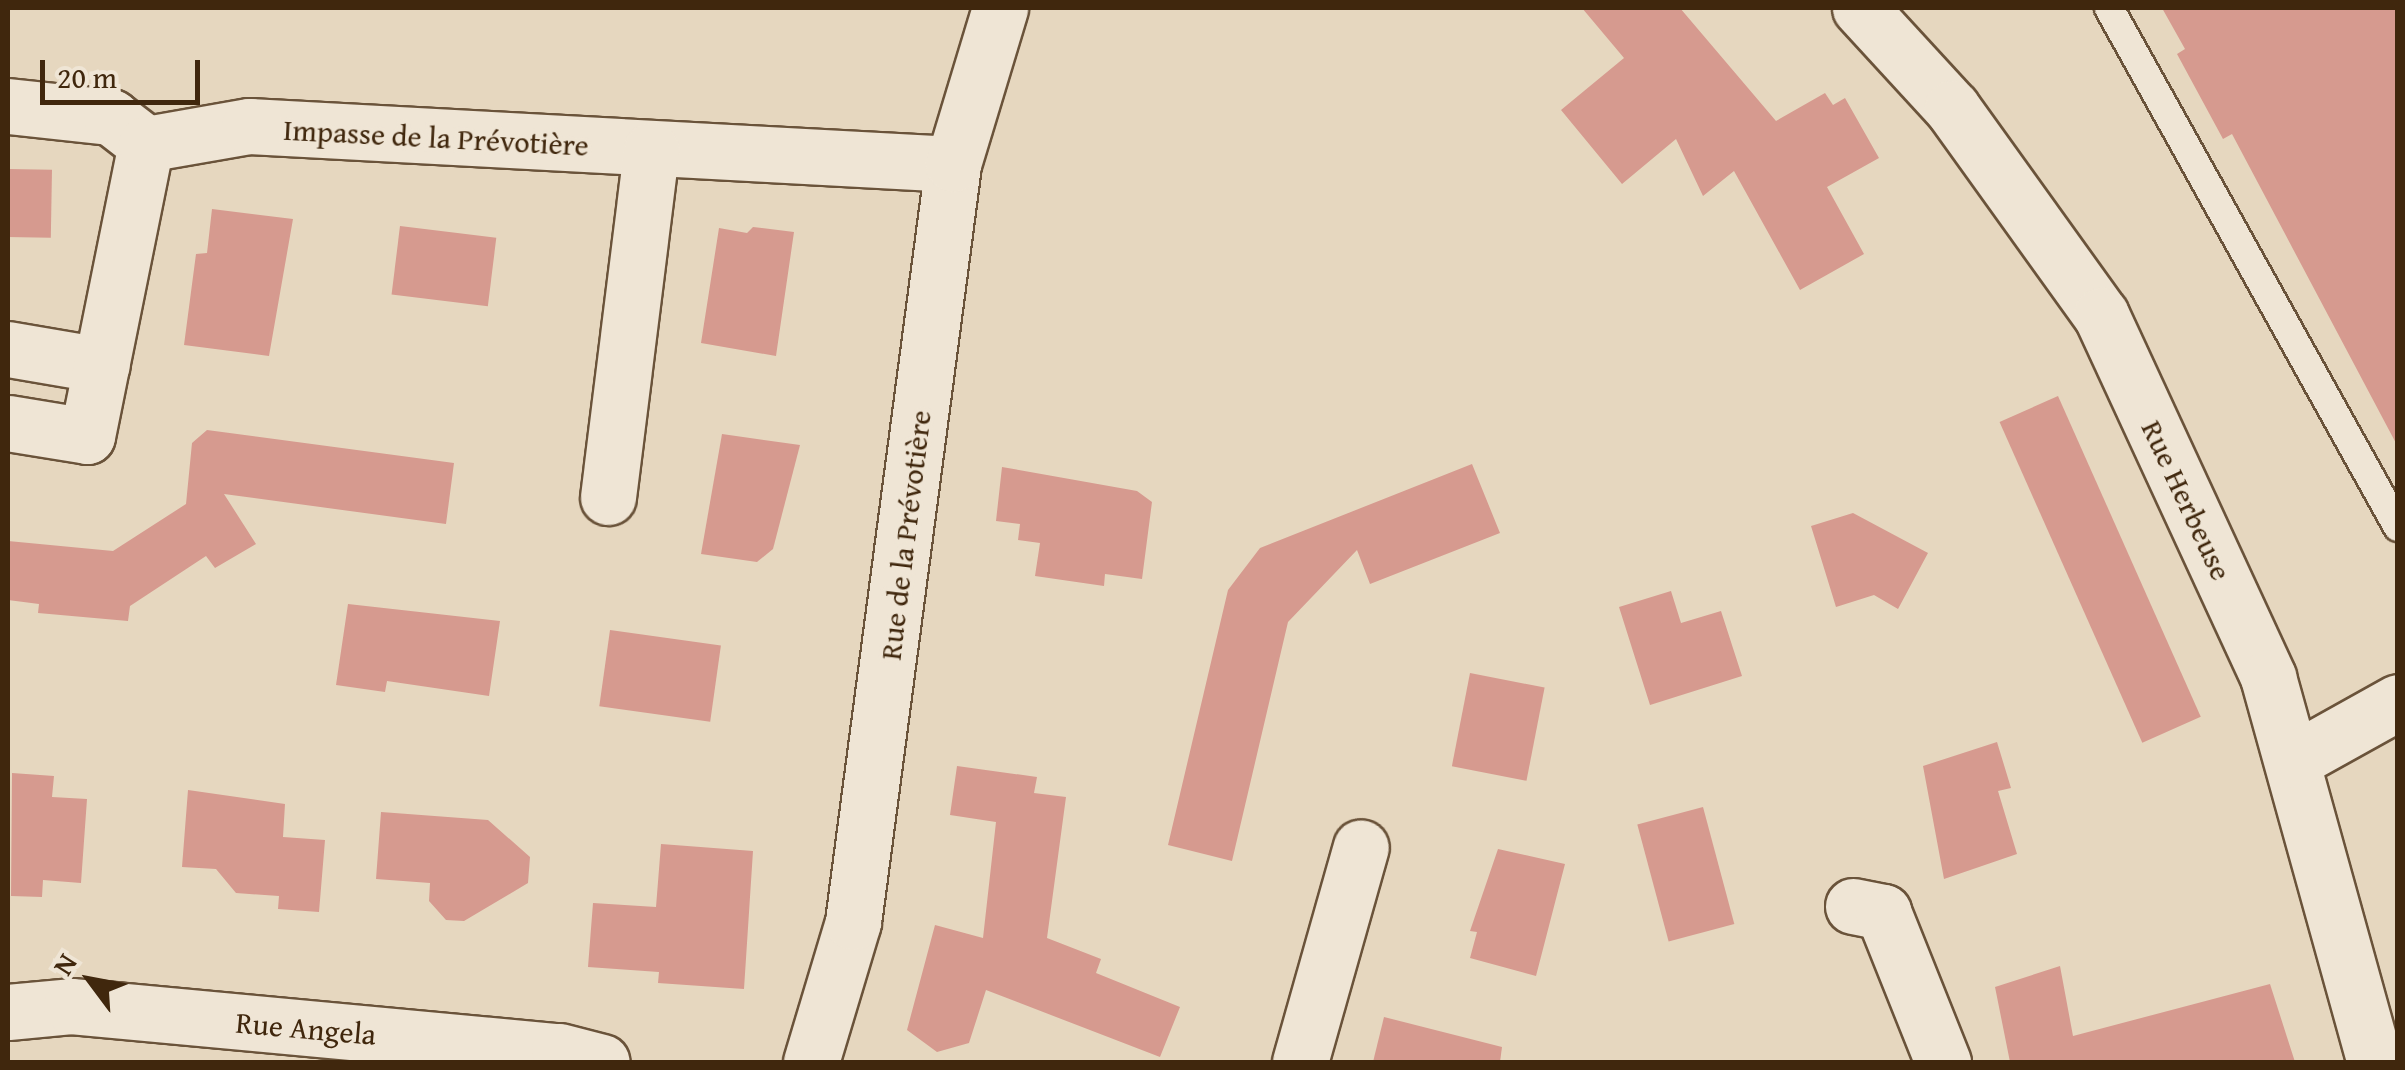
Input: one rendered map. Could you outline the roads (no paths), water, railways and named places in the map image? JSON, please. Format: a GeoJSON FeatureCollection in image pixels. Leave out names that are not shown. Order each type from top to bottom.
{"type":"FeatureCollection","features":[{"type":"Feature","properties":{"kind":"street","name":"Rue de la Prévotière"},"geometry":{"type":"LineString","coordinates":[[811,1062],[853,922],[953,164],[1000,8]]}},
{"type":"Feature","properties":{"kind":"street","name":"Rue Herbeuse"},"geometry":{"type":"LineString","coordinates":[[1860,8],[1952,108],[2101,314],[2268,677],[2294,760],[2374,1062]]}},
{"type":"Feature","properties":{"kind":"street"},"geometry":{"type":"LineString","coordinates":[[8,106],[111,117],[146,144],[87,436],[8,423]]}},
{"type":"Feature","properties":{"kind":"street","name":"Impasse de la Prévotière"},"geometry":{"type":"LineString","coordinates":[[146,144],[249,126],[953,164]]}},
{"type":"Feature","properties":{"kind":"street"},"geometry":{"type":"LineString","coordinates":[[608,497],[651,150]]}},
{"type":"Feature","properties":{"kind":"street"},"geometry":{"type":"LineString","coordinates":[[8,349],[102,365]]}},
{"type":"Feature","properties":{"kind":"street"},"geometry":{"type":"LineString","coordinates":[[2294,760],[2398,702]]}},
{"type":"Feature","properties":{"kind":"street"},"geometry":{"type":"LineString","coordinates":[[1300,1062],[1361,847]]}},
{"type":"Feature","properties":{"kind":"street"},"geometry":{"type":"LineString","coordinates":[[1853,906],[1883,912],[1942,1062]]}},
{"type":"Feature","properties":{"kind":"street","name":"Rue Angela"},"geometry":{"type":"LineString","coordinates":[[8,1012],[71,1006],[559,1051],[602,1062]]}},
{"type":"Feature","properties":{"kind":"lane"},"geometry":{"type":"LineString","coordinates":[[2109,8],[2398,527]]}}]}
